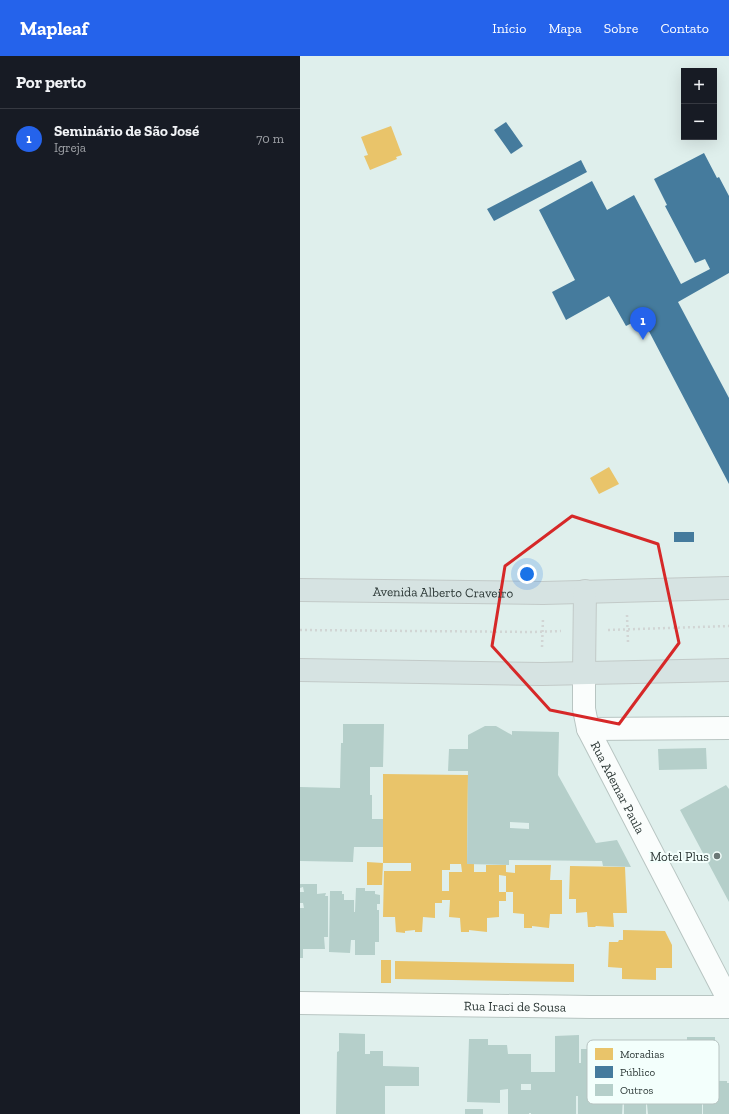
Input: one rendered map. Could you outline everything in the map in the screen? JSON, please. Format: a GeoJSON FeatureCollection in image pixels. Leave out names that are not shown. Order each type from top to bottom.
{"type":"FeatureCollection","features":[{"type":"Feature","properties":{"kind":"main road","name":"Avenida Alberto Craveiro"},"geometry":{"type":"LineString","coordinates":[[300,590],[543,593],[729,588]]}},
{"type":"Feature","properties":{"kind":"main road"},"geometry":{"type":"LineString","coordinates":[[584,673],[585,592]]}},
{"type":"Feature","properties":{"kind":"main road"},"geometry":{"type":"LineString","coordinates":[[300,670],[584,673],[729,670]]}},
{"type":"Feature","properties":{"kind":"street","name":"Rua Ademar Paula"},"geometry":{"type":"LineString","coordinates":[[584,673],[584,709],[588,729],[729,1001]]}},
{"type":"Feature","properties":{"kind":"street"},"geometry":{"type":"LineString","coordinates":[[588,729],[729,728]]}},
{"type":"Feature","properties":{"kind":"street","name":"Rua Iraci de Sousa"},"geometry":{"type":"LineString","coordinates":[[300,1003],[590,1007],[729,1007]]}},
{"type":"Feature","properties":{"kind":"path"},"geometry":{"type":"LineString","coordinates":[[627,612],[628,642]]}},
{"type":"Feature","properties":{"kind":"path"},"geometry":{"type":"LineString","coordinates":[[542,647],[543,615]]}},
{"type":"Feature","properties":{"kind":"path"},"geometry":{"type":"LineString","coordinates":[[300,630],[542,632],[729,626]]}},
{"type":"Feature","properties":{"kind":"highlighted area"},"geometry":{"type":"Polygon","coordinates":[[[572,516],[658,544],[679,643],[619,724],[550,710],[492,646],[505,566],[572,516]]]}},
{"type":"Feature","properties":{"kind":"building: Moradias"},"geometry":{"type":"Polygon","coordinates":[[[391,126],[402,155],[396,157],[397,159],[370,170],[364,156],[368,155],[361,137],[391,126]]]}},
{"type":"Feature","properties":{"kind":"building: Moradias"},"geometry":{"type":"Polygon","coordinates":[[[609,467],[619,484],[599,494],[590,478],[609,467]]]}},
{"type":"Feature","properties":{"kind":"building: Moradias"},"geometry":{"type":"Polygon","coordinates":[[[383,774],[468,775],[467,864],[474,864],[474,872],[486,872],[486,865],[506,865],[506,872],[515,873],[515,865],[551,865],[550,880],[562,880],[562,914],[550,914],[549,928],[532,926],[532,928],[524,928],[524,914],[513,913],[513,892],[506,892],[506,901],[499,901],[499,917],[487,918],[487,932],[469,930],[469,932],[461,932],[460,918],[449,917],[450,900],[442,900],[442,903],[435,903],[435,918],[423,917],[422,932],[415,932],[415,930],[405,931],[405,933],[396,932],[395,917],[383,917],[384,871],[411,871],[411,863],[383,863],[383,774]],[[450,864],[450,870],[442,870],[442,891],[449,891],[449,872],[462,872],[461,864],[450,864]],[[499,875],[499,892],[506,892],[506,876],[499,875]]]}},
{"type":"Feature","properties":{"kind":"building: Moradias"},"geometry":{"type":"Polygon","coordinates":[[[367,862],[383,863],[382,885],[367,885],[367,862]]]}},
{"type":"Feature","properties":{"kind":"building: Moradias"},"geometry":{"type":"Polygon","coordinates":[[[570,866],[625,867],[627,913],[613,913],[614,927],[588,927],[587,912],[576,913],[576,899],[569,899],[570,866]]]}},
{"type":"Feature","properties":{"kind":"building: Moradias"},"geometry":{"type":"Polygon","coordinates":[[[623,930],[665,931],[672,945],[672,968],[656,968],[656,980],[622,979],[622,968],[608,967],[609,942],[618,942],[619,940],[623,940],[623,930]]]}},
{"type":"Feature","properties":{"kind":"building: Moradias"},"geometry":{"type":"Polygon","coordinates":[[[381,960],[391,960],[391,983],[381,983],[381,960]]]}},
{"type":"Feature","properties":{"kind":"building: Moradias"},"geometry":{"type":"Polygon","coordinates":[[[395,961],[574,964],[574,982],[395,979],[395,961]]]}},
{"type":"Feature","properties":{"kind":"building: Público"},"geometry":{"type":"Polygon","coordinates":[[[506,122],[523,146],[511,154],[494,130],[506,122]]]}},
{"type":"Feature","properties":{"kind":"building: Público"},"geometry":{"type":"Polygon","coordinates":[[[704,153],[717,178],[719,177],[729,196],[729,273],[678,302],[729,398],[729,484],[642,318],[626,326],[609,296],[566,320],[552,292],[575,280],[539,210],[592,181],[607,210],[634,195],[681,284],[710,269],[705,259],[695,263],[665,206],[667,205],[654,179],[704,153]]]}},
{"type":"Feature","properties":{"kind":"building: Público"},"geometry":{"type":"Polygon","coordinates":[[[581,160],[587,172],[494,221],[487,209],[581,160]]]}},
{"type":"Feature","properties":{"kind":"building: Público"},"geometry":{"type":"Polygon","coordinates":[[[674,532],[694,532],[694,542],[674,542],[674,532]]]}},
{"type":"Feature","properties":{"kind":"building: Outros"},"geometry":{"type":"Polygon","coordinates":[[[343,724],[384,724],[383,767],[370,767],[372,819],[383,819],[383,847],[354,847],[353,862],[300,861],[300,787],[340,788],[343,724]]]}},
{"type":"Feature","properties":{"kind":"building: Outros"},"geometry":{"type":"Polygon","coordinates":[[[485,726],[496,726],[512,735],[512,731],[559,732],[558,775],[596,843],[617,840],[631,867],[603,866],[602,861],[509,860],[509,865],[467,864],[468,771],[448,771],[449,749],[468,749],[468,735],[485,726]],[[510,822],[510,828],[529,829],[529,823],[510,822]]]}},
{"type":"Feature","properties":{"kind":"building: Outros"},"geometry":{"type":"Polygon","coordinates":[[[706,748],[707,769],[659,770],[658,749],[706,748]]]}},
{"type":"Feature","properties":{"kind":"building: Outros","name":"Motel Plus"},"geometry":{"type":"Polygon","coordinates":[[[726,785],[729,789],[729,902],[680,810],[726,785]]]}},
{"type":"Feature","properties":{"kind":"building: Outros"},"geometry":{"type":"Polygon","coordinates":[[[300,884],[317,884],[317,894],[326,893],[325,896],[328,896],[328,937],[324,937],[325,949],[303,949],[303,958],[300,958],[300,908],[304,908],[303,903],[300,903],[300,892],[304,892],[303,887],[300,888],[300,884]]]}},
{"type":"Feature","properties":{"kind":"building: Outros"},"geometry":{"type":"Polygon","coordinates":[[[356,888],[365,888],[365,891],[375,891],[375,894],[380,895],[380,904],[377,904],[377,910],[379,910],[379,942],[375,942],[375,955],[355,955],[355,940],[351,940],[350,953],[329,952],[330,891],[342,891],[342,894],[344,894],[344,900],[354,900],[355,912],[356,888]]]}},
{"type":"Feature","properties":{"kind":"building: Outros"},"geometry":{"type":"Polygon","coordinates":[[[339,1033],[365,1034],[365,1054],[370,1054],[370,1051],[383,1051],[383,1066],[419,1067],[419,1086],[385,1086],[385,1114],[336,1114],[337,1052],[339,1051],[339,1033]]]}},
{"type":"Feature","properties":{"kind":"building: Outros"},"geometry":{"type":"Polygon","coordinates":[[[579,1035],[579,1063],[581,1063],[581,1049],[587,1049],[587,1104],[623,1104],[622,1114],[578,1114],[578,1096],[576,1096],[576,1114],[508,1114],[508,1089],[500,1090],[500,1103],[467,1102],[469,1039],[488,1039],[488,1045],[507,1045],[508,1054],[531,1054],[531,1072],[555,1072],[555,1036],[579,1035]],[[521,1084],[521,1090],[531,1090],[531,1084],[521,1084]]]}},
{"type":"Feature","properties":{"kind":"building: Outros"},"geometry":{"type":"Polygon","coordinates":[[[687,1037],[715,1037],[715,1040],[687,1040],[687,1037]]]}},
{"type":"Feature","properties":{"kind":"building: Outros"},"geometry":{"type":"Polygon","coordinates":[[[719,1081],[727,1081],[727,1083],[729,1083],[729,1114],[703,1114],[703,1104],[719,1104],[719,1081]]]}},
{"type":"Feature","properties":{"kind":"building: Outros"},"geometry":{"type":"Polygon","coordinates":[[[624,1104],[646,1104],[646,1114],[624,1114],[624,1104]]]}},
{"type":"Feature","properties":{"kind":"building: Outros"},"geometry":{"type":"Polygon","coordinates":[[[647,1104],[702,1104],[702,1114],[648,1114],[647,1104]]]}},
{"type":"Feature","properties":{"kind":"building: Outros"},"geometry":{"type":"Polygon","coordinates":[[[465,1109],[483,1109],[483,1114],[465,1114],[465,1109]]]}},
{"type":"Feature","properties":{"kind":"place","name":"Seminário de São José"},"geometry":{"type":"Point","coordinates":[643,340]}},
{"type":"Feature","properties":{"kind":"place","name":"Motel Plus"},"geometry":{"type":"Point","coordinates":[717,856]}}]}
